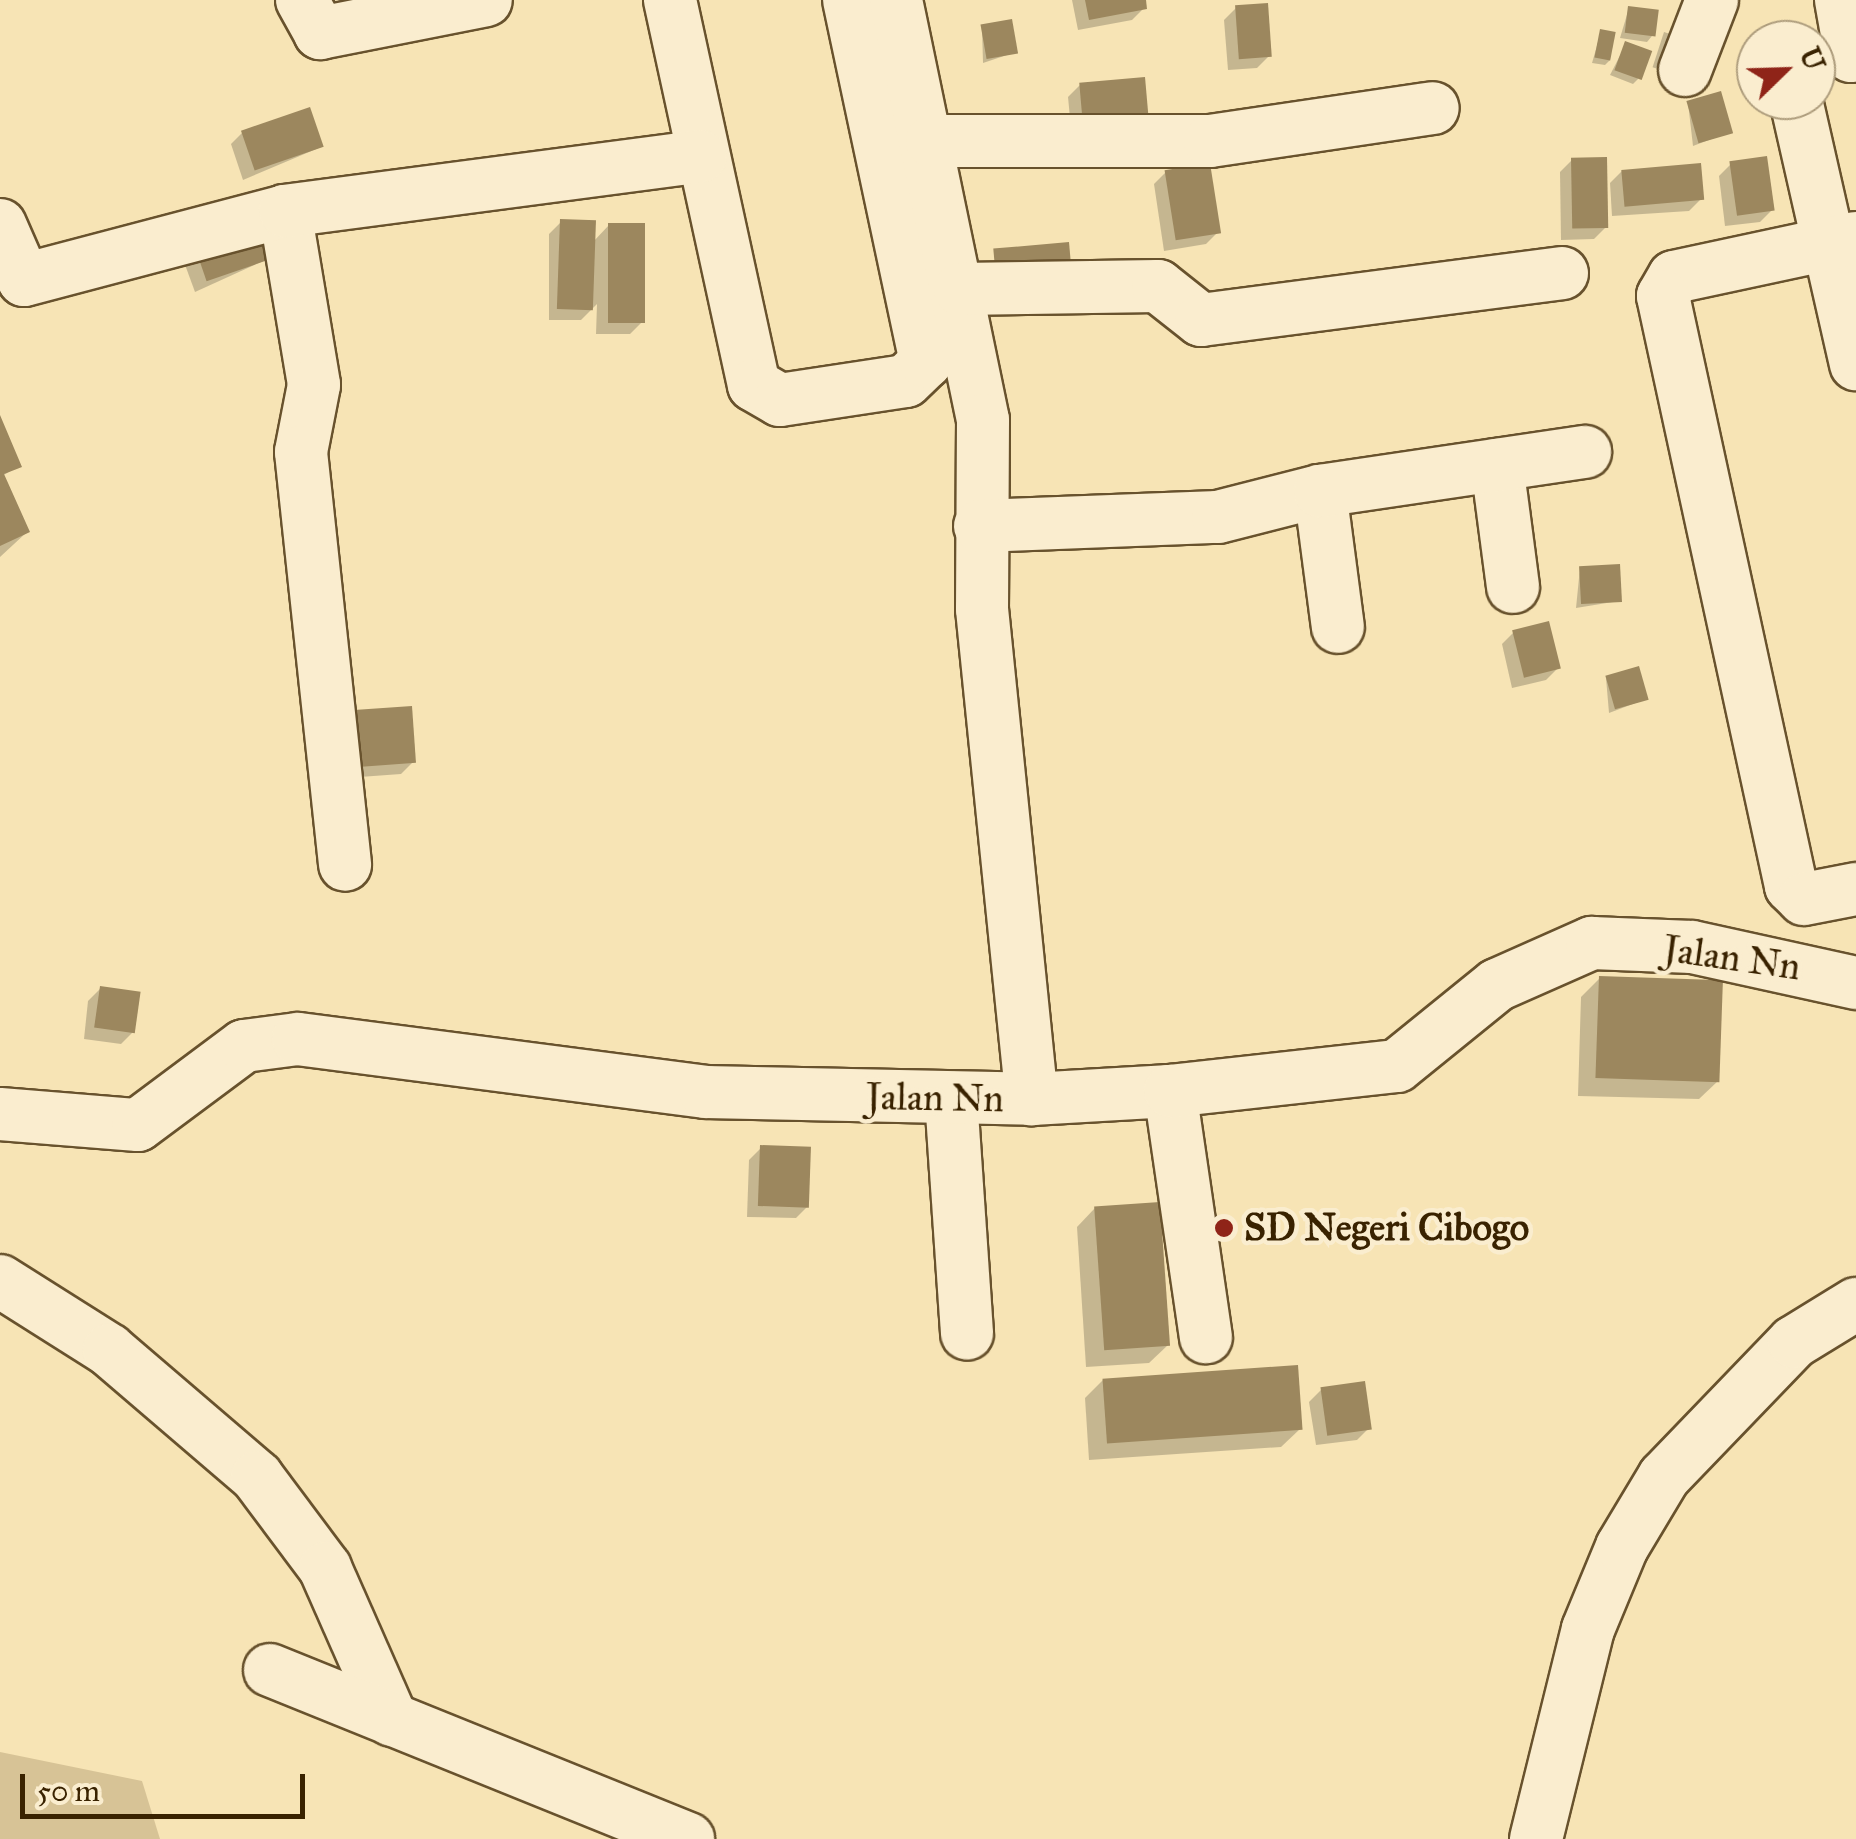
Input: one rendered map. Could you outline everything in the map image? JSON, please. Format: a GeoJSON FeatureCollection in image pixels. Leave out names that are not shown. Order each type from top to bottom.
{"type":"FeatureCollection","features":[{"type":"Feature","properties":{"kind":"street"},"geometry":{"type":"LineString","coordinates":[[302,0],[320,33],[486,0]]}},
{"type":"Feature","properties":{"kind":"street"},"geometry":{"type":"LineString","coordinates":[[670,0],[700,156],[759,394],[780,400],[921,374],[928,348],[850,0]]}},
{"type":"Feature","properties":{"kind":"street"},"geometry":{"type":"LineString","coordinates":[[896,0],[932,142],[983,420],[980,526],[1032,1099]]}},
{"type":"Feature","properties":{"kind":"street"},"geometry":{"type":"LineString","coordinates":[[1685,70],[1712,0]]}},
{"type":"Feature","properties":{"kind":"street"},"geometry":{"type":"LineString","coordinates":[[1841,0],[1841,59]]}},
{"type":"Feature","properties":{"kind":"street"},"geometry":{"type":"LineString","coordinates":[[932,142],[1210,141],[1433,108]]}},
{"type":"Feature","properties":{"kind":"street"},"geometry":{"type":"LineString","coordinates":[[1803,120],[1842,241],[1856,364]]}},
{"type":"Feature","properties":{"kind":"street"},"geometry":{"type":"LineString","coordinates":[[0,225],[24,280],[286,212],[700,156]]}},
{"type":"Feature","properties":{"kind":"street"},"geometry":{"type":"LineString","coordinates":[[286,212],[314,385],[301,452],[345,865]]}},
{"type":"Feature","properties":{"kind":"street"},"geometry":{"type":"LineString","coordinates":[[1842,241],[1674,276],[1663,296],[1791,886],[1804,900],[1856,888]]}},
{"type":"Feature","properties":{"kind":"street"},"geometry":{"type":"LineString","coordinates":[[960,288],[1158,286],[1201,320],[1562,274]]}},
{"type":"Feature","properties":{"kind":"street"},"geometry":{"type":"LineString","coordinates":[[980,526],[1218,517],[1320,491],[1585,452]]}},
{"type":"Feature","properties":{"kind":"street"},"geometry":{"type":"LineString","coordinates":[[1497,465],[1513,588]]}},
{"type":"Feature","properties":{"kind":"street"},"geometry":{"type":"LineString","coordinates":[[1320,491],[1338,626]]}},
{"type":"Feature","properties":{"kind":"street","name":"Jalan Nn"},"geometry":{"type":"LineString","coordinates":[[0,1114],[138,1125],[244,1046],[298,1039],[688,1090],[1032,1099],[1170,1092],[1397,1066],[1498,985],[1592,942],[1692,947],[1843,965]]}},
{"type":"Feature","properties":{"kind":"street"},"geometry":{"type":"LineString","coordinates":[[1170,1092],[1206,1337]]}},
{"type":"Feature","properties":{"kind":"street"},"geometry":{"type":"LineString","coordinates":[[950,1098],[967,1333]]}},
{"type":"Feature","properties":{"kind":"street"},"geometry":{"type":"LineString","coordinates":[[0,1281],[109,1350],[257,1477],[324,1568],[392,1720]]}},
{"type":"Feature","properties":{"kind":"street"},"geometry":{"type":"LineString","coordinates":[[1536,1839],[1588,1629],[1622,1547],[1690,1450],[1794,1342],[1856,1304]]}},
{"type":"Feature","properties":{"kind":"street"},"geometry":{"type":"LineString","coordinates":[[270,1670],[688,1839]]}},
{"type":"Feature","properties":{"kind":"shaded area"},"geometry":{"type":"Polygon","coordinates":[[[0,1752],[142,1781],[160,1839],[0,1839],[0,1752]]]}},
{"type":"Feature","properties":{"kind":"building"},"geometry":{"type":"Polygon","coordinates":[[[1085,0],[1146,0],[1147,9],[1089,20],[1085,0]]]}},
{"type":"Feature","properties":{"kind":"building"},"geometry":{"type":"Polygon","coordinates":[[[1268,3],[1272,57],[1239,59],[1235,5],[1268,3]]]}},
{"type":"Feature","properties":{"kind":"building"},"geometry":{"type":"Polygon","coordinates":[[[1628,6],[1659,10],[1655,37],[1625,33],[1628,6]]]}},
{"type":"Feature","properties":{"kind":"building"},"geometry":{"type":"Polygon","coordinates":[[[1012,19],[1018,53],[987,59],[980,25],[1012,19]]]}},
{"type":"Feature","properties":{"kind":"building"},"geometry":{"type":"Polygon","coordinates":[[[1600,29],[1616,32],[1610,61],[1594,57],[1600,29]]]}},
{"type":"Feature","properties":{"kind":"building"},"geometry":{"type":"Polygon","coordinates":[[[1625,41],[1652,51],[1642,80],[1614,70],[1625,41]]]}},
{"type":"Feature","properties":{"kind":"building"},"geometry":{"type":"Polygon","coordinates":[[[1145,77],[1149,123],[1083,129],[1079,83],[1145,77]]]}},
{"type":"Feature","properties":{"kind":"building"},"geometry":{"type":"Polygon","coordinates":[[[1721,91],[1733,133],[1699,143],[1686,101],[1721,91]]]}},
{"type":"Feature","properties":{"kind":"building"},"geometry":{"type":"Polygon","coordinates":[[[310,107],[324,147],[255,170],[241,131],[310,107]]]}},
{"type":"Feature","properties":{"kind":"building"},"geometry":{"type":"Polygon","coordinates":[[[1767,156],[1775,210],[1737,216],[1729,161],[1767,156]]]}},
{"type":"Feature","properties":{"kind":"building"},"geometry":{"type":"Polygon","coordinates":[[[1607,157],[1608,228],[1572,229],[1571,158],[1607,157]]]}},
{"type":"Feature","properties":{"kind":"building"},"geometry":{"type":"Polygon","coordinates":[[[1210,163],[1221,233],[1176,240],[1165,170],[1210,163]]]}},
{"type":"Feature","properties":{"kind":"building"},"geometry":{"type":"Polygon","coordinates":[[[1701,163],[1704,200],[1625,207],[1621,170],[1701,163]]]}},
{"type":"Feature","properties":{"kind":"building"},"geometry":{"type":"Polygon","coordinates":[[[560,219],[596,220],[593,310],[557,309],[560,219]]]}},
{"type":"Feature","properties":{"kind":"building"},"geometry":{"type":"Polygon","coordinates":[[[608,223],[645,223],[645,323],[608,323],[608,223]]]}},
{"type":"Feature","properties":{"kind":"building"},"geometry":{"type":"Polygon","coordinates":[[[262,224],[274,258],[207,281],[195,247],[262,224]]]}},
{"type":"Feature","properties":{"kind":"building"},"geometry":{"type":"Polygon","coordinates":[[[1069,242],[1072,275],[996,281],[993,249],[1069,242]]]}},
{"type":"Feature","properties":{"kind":"building"},"geometry":{"type":"Polygon","coordinates":[[[0,415],[22,467],[4,474],[30,532],[0,546],[0,415]]]}},
{"type":"Feature","properties":{"kind":"building"},"geometry":{"type":"Polygon","coordinates":[[[1620,564],[1622,602],[1581,604],[1579,566],[1620,564]]]}},
{"type":"Feature","properties":{"kind":"building"},"geometry":{"type":"Polygon","coordinates":[[[1549,621],[1561,669],[1524,678],[1512,630],[1549,621]]]}},
{"type":"Feature","properties":{"kind":"building"},"geometry":{"type":"Polygon","coordinates":[[[1639,666],[1649,700],[1615,709],[1605,676],[1639,666]]]}},
{"type":"Feature","properties":{"kind":"building"},"geometry":{"type":"Polygon","coordinates":[[[412,706],[416,763],[358,767],[354,710],[412,706]]]}},
{"type":"Feature","properties":{"kind":"building"},"geometry":{"type":"Polygon","coordinates":[[[1599,976],[1723,980],[1719,1082],[1595,1078],[1599,976]]]}},
{"type":"Feature","properties":{"kind":"building"},"geometry":{"type":"Polygon","coordinates":[[[100,986],[141,992],[135,1033],[94,1028],[100,986]]]}},
{"type":"Feature","properties":{"kind":"building"},"geometry":{"type":"Polygon","coordinates":[[[760,1145],[811,1147],[809,1208],[758,1206],[760,1145]]]}},
{"type":"Feature","properties":{"kind":"building"},"geometry":{"type":"Polygon","coordinates":[[[1160,1202],[1170,1346],[1104,1350],[1094,1207],[1160,1202]]]}},
{"type":"Feature","properties":{"kind":"building"},"geometry":{"type":"Polygon","coordinates":[[[1298,1365],[1303,1430],[1107,1444],[1102,1379],[1298,1365]]]}},
{"type":"Feature","properties":{"kind":"building"},"geometry":{"type":"Polygon","coordinates":[[[1365,1381],[1372,1430],[1327,1436],[1320,1387],[1365,1381]]]}},
{"type":"Feature","properties":{"kind":"place","name":"SD Negeri Cibogo"},"geometry":{"type":"Point","coordinates":[1224,1228]}}]}
